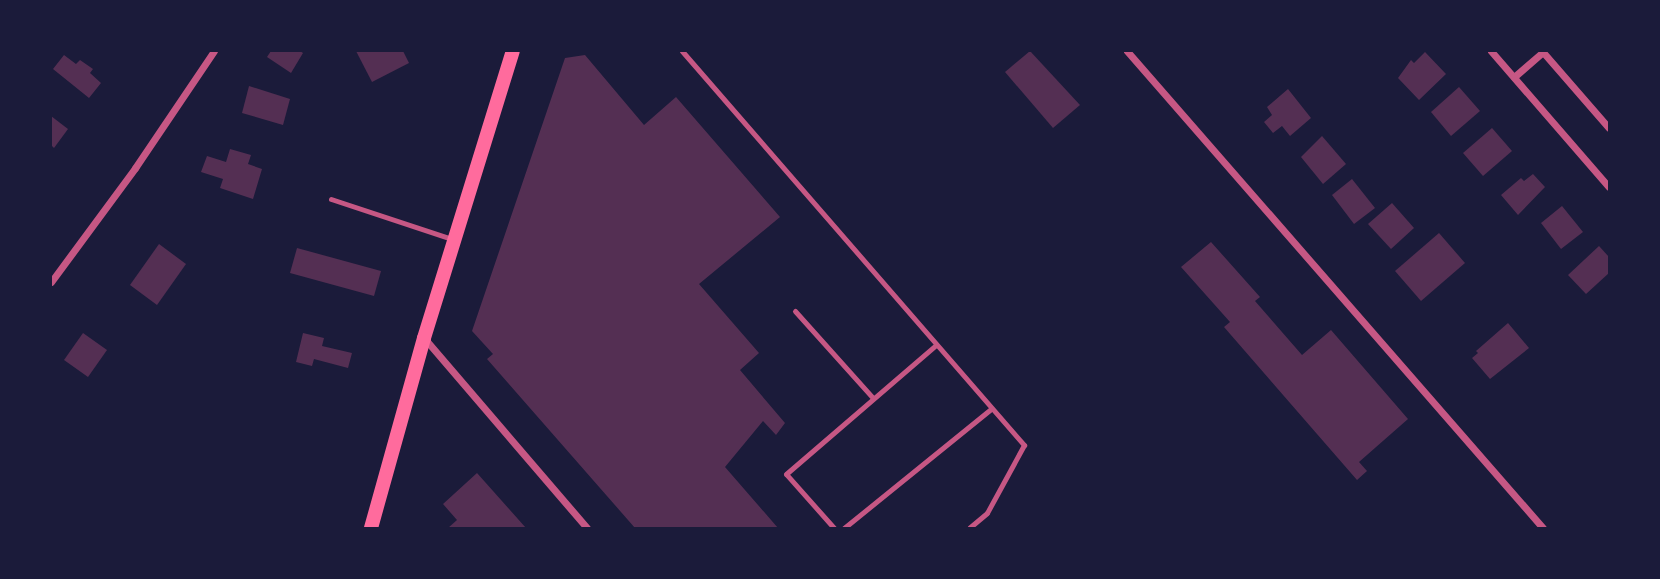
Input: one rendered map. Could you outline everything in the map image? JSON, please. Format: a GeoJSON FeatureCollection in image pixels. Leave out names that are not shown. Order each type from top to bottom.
{"type":"FeatureCollection","features":[{"type":"Feature","properties":{"kind":"main road"},"geometry":{"type":"LineString","coordinates":[[371,528],[424,338],[513,51]]}},
{"type":"Feature","properties":{"kind":"street"},"geometry":{"type":"LineString","coordinates":[[51,282],[135,168],[214,51]]}},
{"type":"Feature","properties":{"kind":"street"},"geometry":{"type":"LineString","coordinates":[[1127,51],[1543,528]]}},
{"type":"Feature","properties":{"kind":"street"},"geometry":{"type":"LineString","coordinates":[[1491,51],[1609,187]]}},
{"type":"Feature","properties":{"kind":"street"},"geometry":{"type":"LineString","coordinates":[[1514,77],[1542,51],[1609,128]]}},
{"type":"Feature","properties":{"kind":"street"},"geometry":{"type":"LineString","coordinates":[[424,338],[587,528]]}},
{"type":"Feature","properties":{"kind":"lane"},"geometry":{"type":"LineString","coordinates":[[682,51],[934,345],[1024,445],[987,513],[969,528]]}},
{"type":"Feature","properties":{"kind":"lane"},"geometry":{"type":"LineString","coordinates":[[331,199],[455,239]]}},
{"type":"Feature","properties":{"kind":"lane"},"geometry":{"type":"LineString","coordinates":[[795,311],[873,398]]}},
{"type":"Feature","properties":{"kind":"lane"},"geometry":{"type":"LineString","coordinates":[[834,528],[786,474],[934,345]]}},
{"type":"Feature","properties":{"kind":"lane"},"geometry":{"type":"LineString","coordinates":[[844,528],[991,409]]}},
{"type":"Feature","properties":{"kind":"building"},"geometry":{"type":"Polygon","coordinates":[[[271,51],[303,53],[291,73],[267,57],[271,51]]]}},
{"type":"Feature","properties":{"kind":"building"},"geometry":{"type":"Polygon","coordinates":[[[356,51],[403,51],[409,63],[372,82],[356,51]]]}},
{"type":"Feature","properties":{"kind":"building"},"geometry":{"type":"Polygon","coordinates":[[[1030,51],[1080,105],[1053,128],[1005,72],[1030,51]]]}},
{"type":"Feature","properties":{"kind":"building"},"geometry":{"type":"Polygon","coordinates":[[[1425,52],[1446,74],[1419,100],[1398,78],[1411,60],[1414,63],[1425,52]]]}},
{"type":"Feature","properties":{"kind":"building"},"geometry":{"type":"Polygon","coordinates":[[[64,55],[76,64],[80,60],[93,69],[90,73],[101,83],[89,98],[53,69],[64,55]]]}},
{"type":"Feature","properties":{"kind":"building"},"geometry":{"type":"Polygon","coordinates":[[[585,55],[644,125],[676,97],[780,217],[699,284],[759,353],[740,370],[785,423],[776,435],[763,421],[725,467],[778,528],[635,528],[487,359],[493,354],[472,331],[565,58],[585,55]]]}},
{"type":"Feature","properties":{"kind":"building"},"geometry":{"type":"Polygon","coordinates":[[[249,86],[290,99],[283,125],[242,113],[249,86]]]}},
{"type":"Feature","properties":{"kind":"building"},"geometry":{"type":"Polygon","coordinates":[[[1459,87],[1480,111],[1451,136],[1431,112],[1459,87]]]}},
{"type":"Feature","properties":{"kind":"building"},"geometry":{"type":"Polygon","coordinates":[[[1288,89],[1311,118],[1290,136],[1282,126],[1273,133],[1264,122],[1272,115],[1267,107],[1288,89]]]}},
{"type":"Feature","properties":{"kind":"building"},"geometry":{"type":"Polygon","coordinates":[[[51,116],[68,129],[54,148],[51,145],[51,116]]]}},
{"type":"Feature","properties":{"kind":"building"},"geometry":{"type":"Polygon","coordinates":[[[1492,128],[1512,151],[1483,176],[1463,153],[1492,128]]]}},
{"type":"Feature","properties":{"kind":"building"},"geometry":{"type":"Polygon","coordinates":[[[1322,136],[1346,164],[1323,184],[1301,157],[1322,136]]]}},
{"type":"Feature","properties":{"kind":"building"},"geometry":{"type":"Polygon","coordinates":[[[230,149],[251,155],[248,164],[262,169],[253,199],[220,188],[223,179],[201,172],[207,156],[226,162],[230,149]]]}},
{"type":"Feature","properties":{"kind":"building"},"geometry":{"type":"Polygon","coordinates":[[[1533,174],[1545,187],[1518,215],[1501,195],[1521,178],[1524,181],[1533,174]]]}},
{"type":"Feature","properties":{"kind":"building"},"geometry":{"type":"Polygon","coordinates":[[[1352,179],[1375,208],[1354,224],[1332,195],[1352,179]]]}},
{"type":"Feature","properties":{"kind":"building"},"geometry":{"type":"Polygon","coordinates":[[[1392,203],[1414,228],[1391,249],[1368,224],[1392,203]]]}},
{"type":"Feature","properties":{"kind":"building"},"geometry":{"type":"Polygon","coordinates":[[[1562,206],[1583,232],[1561,249],[1541,223],[1562,206]]]}},
{"type":"Feature","properties":{"kind":"building"},"geometry":{"type":"Polygon","coordinates":[[[1439,233],[1465,263],[1421,301],[1395,271],[1439,233]]]}},
{"type":"Feature","properties":{"kind":"building"},"geometry":{"type":"Polygon","coordinates":[[[1211,242],[1260,297],[1255,301],[1302,355],[1331,330],[1408,419],[1359,462],[1367,471],[1357,480],[1224,327],[1230,322],[1181,267],[1211,242]]]}},
{"type":"Feature","properties":{"kind":"building"},"geometry":{"type":"Polygon","coordinates":[[[159,244],[186,264],[157,305],[130,285],[159,244]]]}},
{"type":"Feature","properties":{"kind":"building"},"geometry":{"type":"Polygon","coordinates":[[[1599,246],[1609,257],[1609,273],[1586,294],[1568,275],[1599,246]]]}},
{"type":"Feature","properties":{"kind":"building"},"geometry":{"type":"Polygon","coordinates":[[[297,248],[381,271],[374,296],[290,273],[297,248]]]}},
{"type":"Feature","properties":{"kind":"building"},"geometry":{"type":"Polygon","coordinates":[[[1508,323],[1529,348],[1490,379],[1472,358],[1478,353],[1476,351],[1508,323]]]}},
{"type":"Feature","properties":{"kind":"building"},"geometry":{"type":"Polygon","coordinates":[[[83,333],[107,350],[88,377],[64,360],[83,333]]]}},
{"type":"Feature","properties":{"kind":"building"},"geometry":{"type":"Polygon","coordinates":[[[303,333],[324,338],[322,346],[352,353],[348,368],[314,359],[312,366],[296,362],[303,333]]]}},
{"type":"Feature","properties":{"kind":"building"},"geometry":{"type":"Polygon","coordinates":[[[477,473],[526,528],[448,528],[457,520],[443,504],[477,473]]]}}]}
